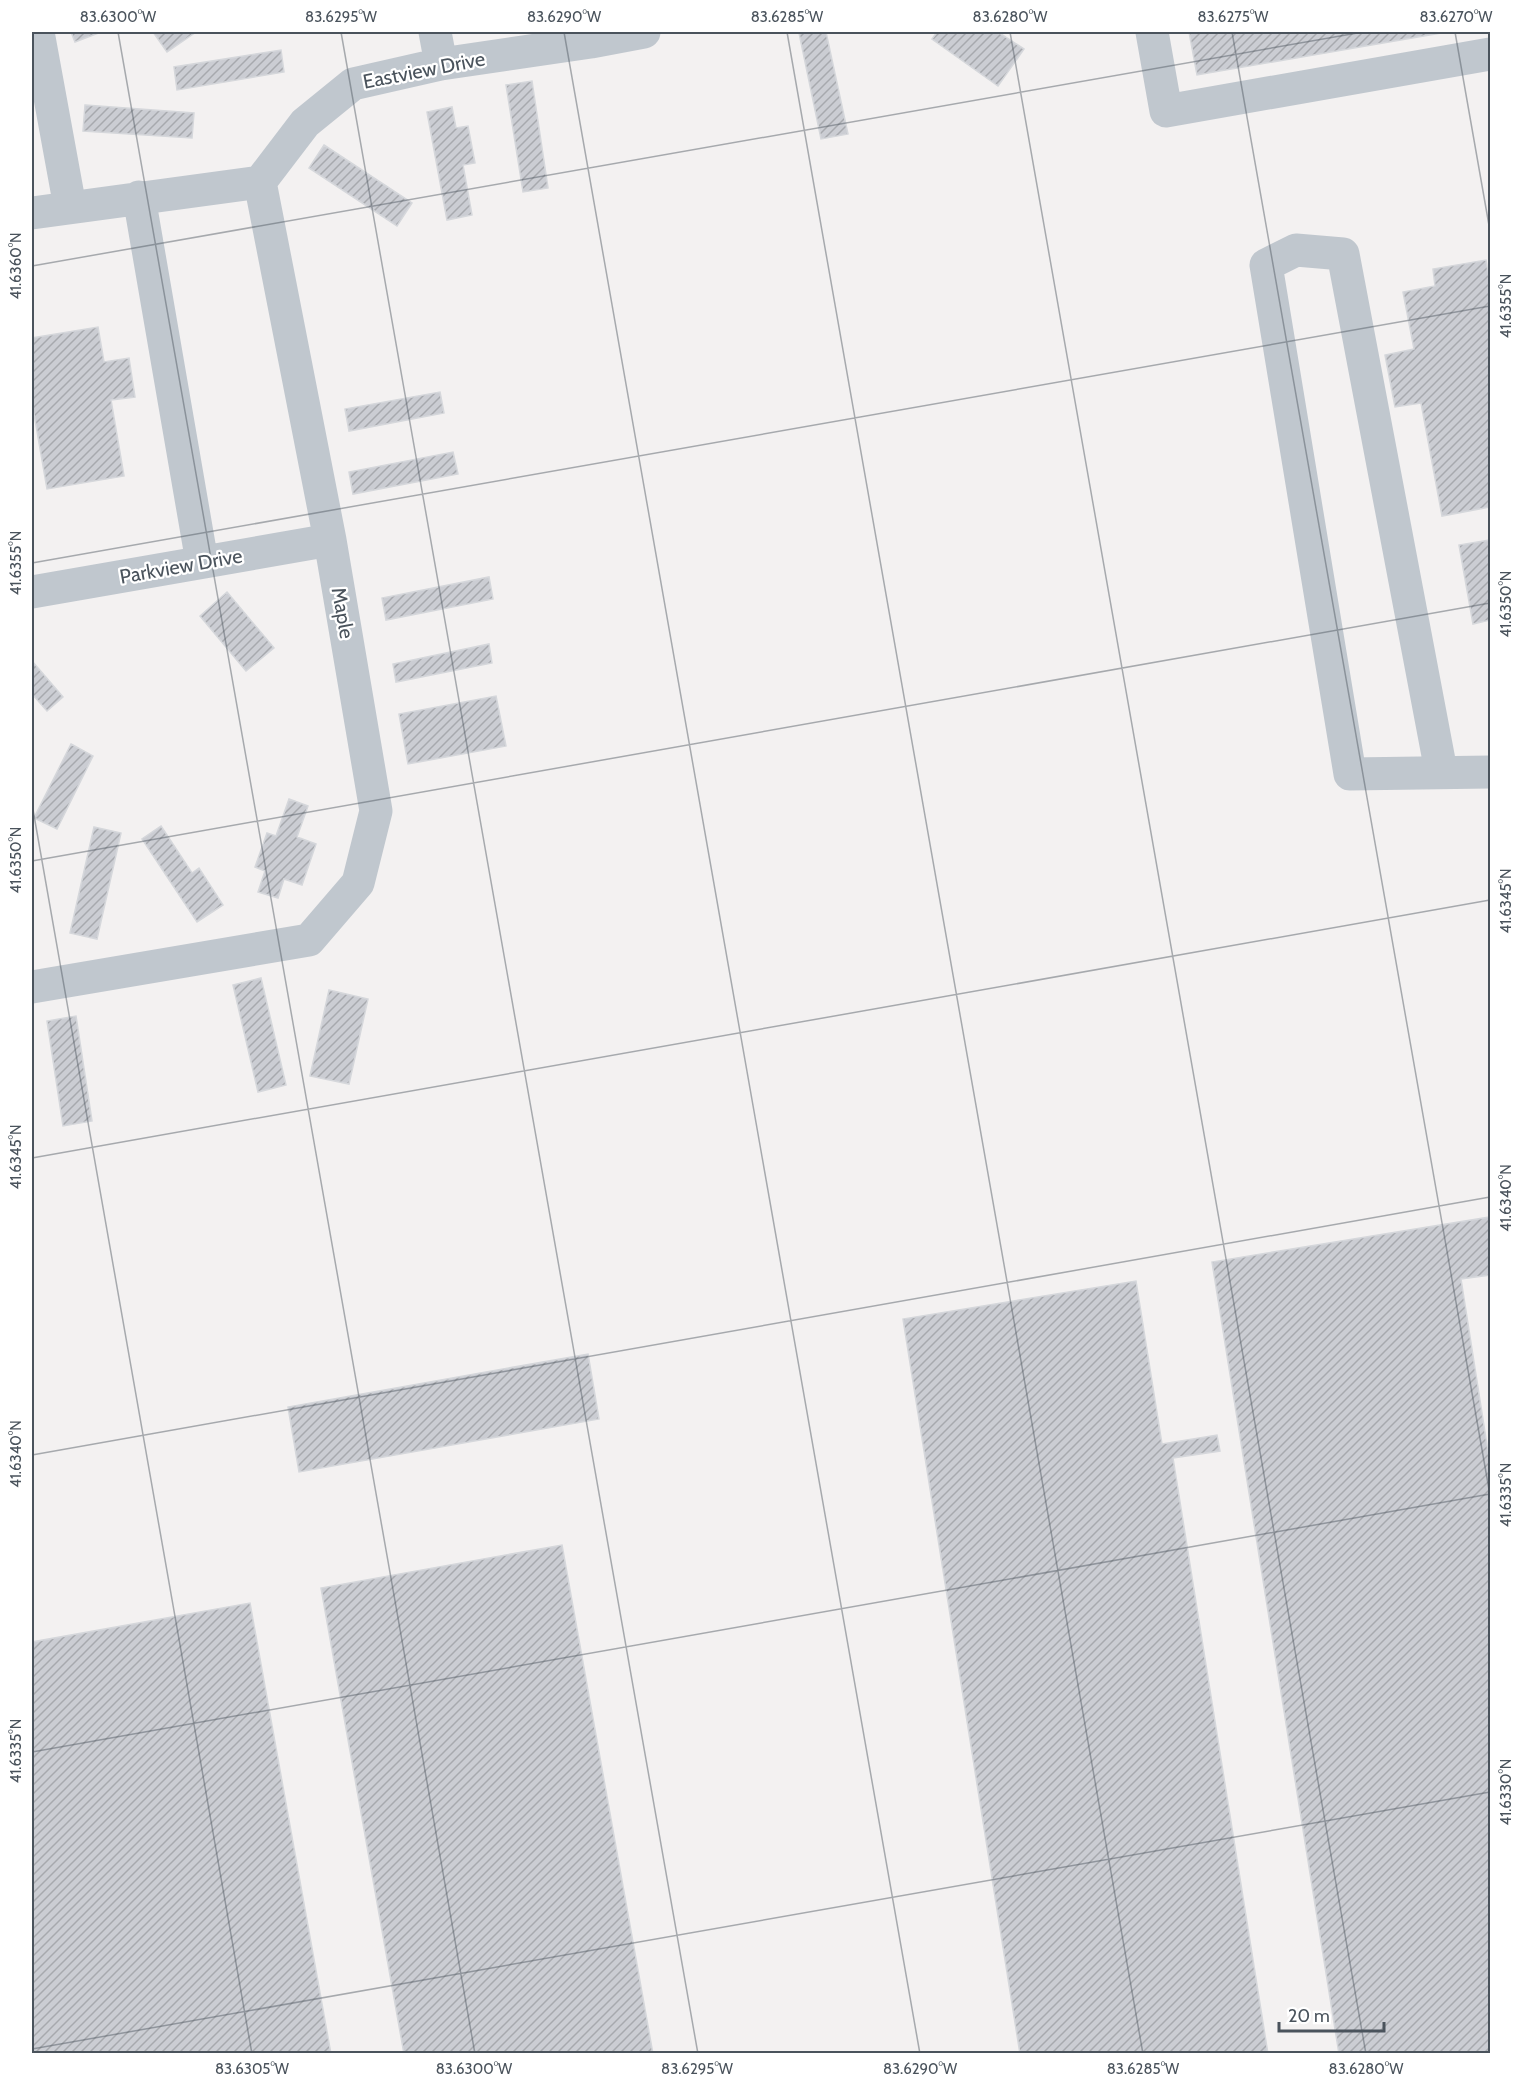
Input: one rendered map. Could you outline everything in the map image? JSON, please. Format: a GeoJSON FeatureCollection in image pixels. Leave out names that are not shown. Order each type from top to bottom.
{"type":"FeatureCollection","features":[{"type":"Feature","properties":{"kind":"street"},"geometry":{"type":"LineString","coordinates":[[38,32],[70,207]]}},
{"type":"Feature","properties":{"kind":"street"},"geometry":{"type":"LineString","coordinates":[[435,32],[441,64]]}},
{"type":"Feature","properties":{"kind":"street","name":"Eastview Drive"},"geometry":{"type":"LineString","coordinates":[[260,182],[305,123],[353,84],[441,64],[644,32]]}},
{"type":"Feature","properties":{"kind":"street"},"geometry":{"type":"LineString","coordinates":[[1152,32],[1166,111],[1491,54]]}},
{"type":"Feature","properties":{"kind":"street"},"geometry":{"type":"LineString","coordinates":[[32,213],[260,182]]}},
{"type":"Feature","properties":{"kind":"street","name":"Maple"},"geometry":{"type":"LineString","coordinates":[[32,987],[309,940],[358,883],[376,811],[330,540],[260,182]]}},
{"type":"Feature","properties":{"kind":"street"},"geometry":{"type":"LineString","coordinates":[[139,197],[202,562]]}},
{"type":"Feature","properties":{"kind":"street"},"geometry":{"type":"LineString","coordinates":[[1441,771],[1343,254],[1296,250],[1266,265],[1350,774],[1491,772]]}},
{"type":"Feature","properties":{"kind":"street","name":"Parkview Drive"},"geometry":{"type":"LineString","coordinates":[[32,592],[330,540]]}},
{"type":"Feature","properties":{"kind":"building"},"geometry":{"type":"Polygon","coordinates":[[[71,32],[101,32],[75,42],[71,32]]]}},
{"type":"Feature","properties":{"kind":"building"},"geometry":{"type":"Polygon","coordinates":[[[153,32],[196,32],[167,52],[153,32]]]}},
{"type":"Feature","properties":{"kind":"building"},"geometry":{"type":"Polygon","coordinates":[[[826,32],[848,134],[821,139],[799,33],[826,32]]]}},
{"type":"Feature","properties":{"kind":"building"},"geometry":{"type":"Polygon","coordinates":[[[937,32],[998,32],[1024,49],[998,86],[932,39],[937,32]]]}},
{"type":"Feature","properties":{"kind":"building"},"geometry":{"type":"Polygon","coordinates":[[[1189,32],[1447,32],[1197,75],[1189,32]]]}},
{"type":"Feature","properties":{"kind":"building"},"geometry":{"type":"Polygon","coordinates":[[[281,50],[284,72],[177,90],[174,67],[281,50]]]}},
{"type":"Feature","properties":{"kind":"building"},"geometry":{"type":"Polygon","coordinates":[[[532,81],[548,188],[523,192],[506,85],[532,81]]]}},
{"type":"Feature","properties":{"kind":"building"},"geometry":{"type":"Polygon","coordinates":[[[85,105],[194,113],[192,138],[83,131],[85,105]]]}},
{"type":"Feature","properties":{"kind":"building"},"geometry":{"type":"Polygon","coordinates":[[[452,107],[456,128],[468,126],[475,163],[463,165],[472,215],[447,220],[427,112],[452,107]]]}},
{"type":"Feature","properties":{"kind":"building"},"geometry":{"type":"Polygon","coordinates":[[[324,145],[412,203],[397,226],[309,168],[324,145]]]}},
{"type":"Feature","properties":{"kind":"building"},"geometry":{"type":"Polygon","coordinates":[[[1486,260],[1490,284],[1490,507],[1442,516],[1421,403],[1395,407],[1385,355],[1414,349],[1403,292],[1435,286],[1433,269],[1486,260]]]}},
{"type":"Feature","properties":{"kind":"building"},"geometry":{"type":"Polygon","coordinates":[[[98,327],[104,362],[129,358],[135,397],[111,400],[124,476],[47,489],[34,414],[32,415],[32,338],[98,327]]]}},
{"type":"Feature","properties":{"kind":"building"},"geometry":{"type":"Polygon","coordinates":[[[440,392],[444,413],[349,431],[345,409],[440,392]]]}},
{"type":"Feature","properties":{"kind":"building"},"geometry":{"type":"Polygon","coordinates":[[[453,452],[458,474],[353,494],[349,472],[453,452]]]}},
{"type":"Feature","properties":{"kind":"building"},"geometry":{"type":"Polygon","coordinates":[[[1490,540],[1490,620],[1473,624],[1459,545],[1490,540]]]}},
{"type":"Feature","properties":{"kind":"building"},"geometry":{"type":"Polygon","coordinates":[[[489,577],[493,599],[386,620],[382,598],[489,577]]]}},
{"type":"Feature","properties":{"kind":"building"},"geometry":{"type":"Polygon","coordinates":[[[227,592],[274,648],[246,671],[200,616],[227,592]]]}},
{"type":"Feature","properties":{"kind":"building"},"geometry":{"type":"Polygon","coordinates":[[[489,644],[492,663],[396,682],[393,664],[489,644]]]}},
{"type":"Feature","properties":{"kind":"building"},"geometry":{"type":"Polygon","coordinates":[[[32,661],[63,697],[47,711],[32,694],[32,661]]]}},
{"type":"Feature","properties":{"kind":"building"},"geometry":{"type":"Polygon","coordinates":[[[496,696],[506,746],[408,764],[399,714],[496,696]]]}},
{"type":"Feature","properties":{"kind":"building"},"geometry":{"type":"Polygon","coordinates":[[[71,744],[93,756],[57,829],[34,818],[71,744]]]}},
{"type":"Feature","properties":{"kind":"building"},"geometry":{"type":"Polygon","coordinates":[[[289,799],[308,806],[297,837],[316,844],[302,885],[284,879],[278,898],[258,892],[265,871],[255,867],[267,833],[276,836],[289,799]]]}},
{"type":"Feature","properties":{"kind":"building"},"geometry":{"type":"Polygon","coordinates":[[[161,826],[192,873],[199,868],[223,905],[197,922],[142,839],[161,826]]]}},
{"type":"Feature","properties":{"kind":"building"},"geometry":{"type":"Polygon","coordinates":[[[94,827],[121,833],[97,939],[70,933],[94,827]]]}},
{"type":"Feature","properties":{"kind":"building"},"geometry":{"type":"Polygon","coordinates":[[[261,978],[286,1085],[258,1092],[233,985],[261,978]]]}},
{"type":"Feature","properties":{"kind":"building"},"geometry":{"type":"Polygon","coordinates":[[[329,990],[368,999],[349,1084],[310,1076],[329,990]]]}},
{"type":"Feature","properties":{"kind":"building"},"geometry":{"type":"Polygon","coordinates":[[[76,1016],[92,1121],[63,1126],[47,1021],[76,1016]]]}},
{"type":"Feature","properties":{"kind":"building"},"geometry":{"type":"Polygon","coordinates":[[[1490,1217],[1490,1275],[1461,1279],[1490,1464],[1490,2054],[1339,2054],[1212,1262],[1490,1217]]]}},
{"type":"Feature","properties":{"kind":"building"},"geometry":{"type":"Polygon","coordinates":[[[1136,1281],[1162,1444],[1217,1435],[1220,1451],[1173,1458],[1268,2054],[1020,2054],[903,1319],[1136,1281]]]}},
{"type":"Feature","properties":{"kind":"building"},"geometry":{"type":"Polygon","coordinates":[[[588,1354],[599,1419],[299,1472],[288,1407],[588,1354]]]}},
{"type":"Feature","properties":{"kind":"building"},"geometry":{"type":"Polygon","coordinates":[[[562,1545],[653,2054],[404,2054],[321,1588],[562,1545]]]}},
{"type":"Feature","properties":{"kind":"building"},"geometry":{"type":"Polygon","coordinates":[[[250,1603],[331,2054],[32,2054],[32,1642],[250,1603]]]}}]}
